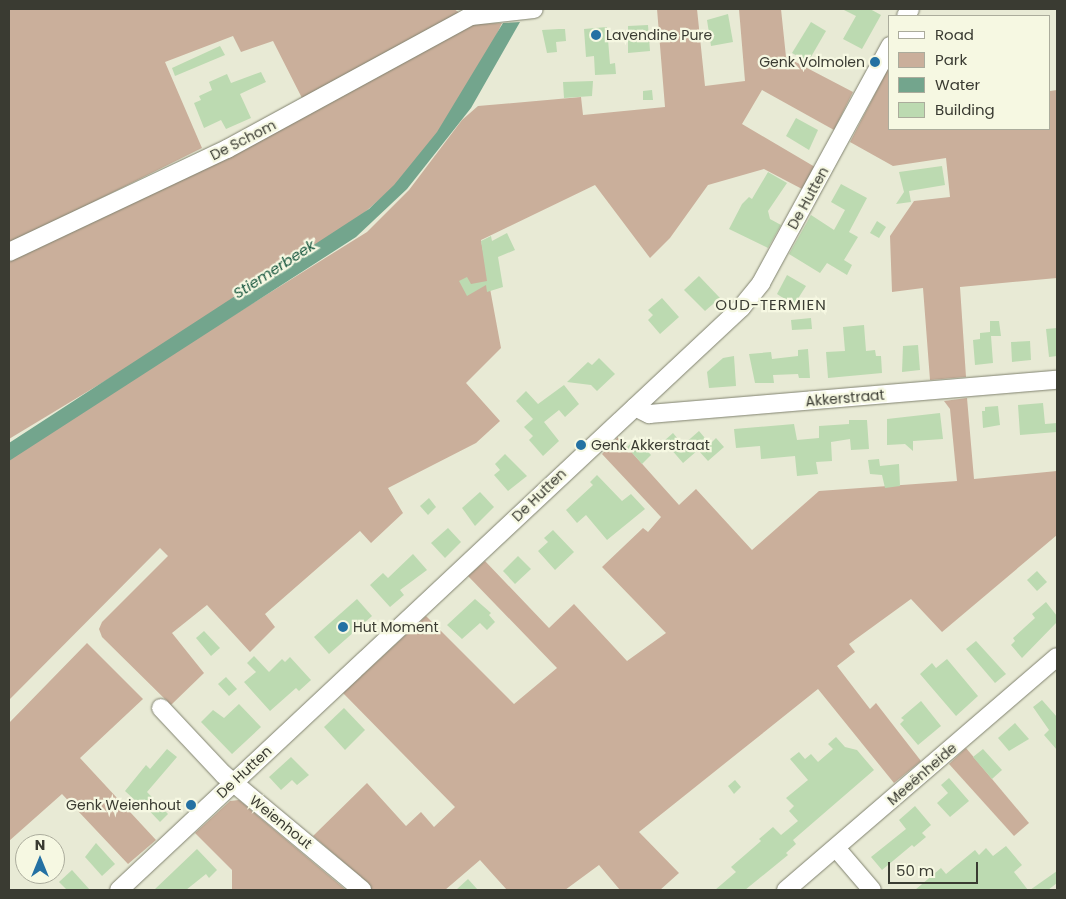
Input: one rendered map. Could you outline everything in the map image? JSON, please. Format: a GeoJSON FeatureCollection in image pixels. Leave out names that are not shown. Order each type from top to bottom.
{"type":"FeatureCollection","features":[{"type":"Feature","properties":{"kind":"street","name":"De Schom"},"geometry":{"type":"LineString","coordinates":[[9,252],[227,149],[471,16],[534,9]]}},
{"type":"Feature","properties":{"kind":"street","name":"De Hutten"},"geometry":{"type":"LineString","coordinates":[[119,890],[741,308],[761,283],[888,50]]}},
{"type":"Feature","properties":{"kind":"street","name":"Akkerstraat"},"geometry":{"type":"LineString","coordinates":[[635,407],[649,414],[1057,380]]}},
{"type":"Feature","properties":{"kind":"street","name":"Meeënheide"},"geometry":{"type":"LineString","coordinates":[[786,890],[1057,657]]}},
{"type":"Feature","properties":{"kind":"street","name":"Weienhout"},"geometry":{"type":"LineString","coordinates":[[161,708],[233,782],[362,890]]}},
{"type":"Feature","properties":{"kind":"street"},"geometry":{"type":"LineString","coordinates":[[836,848],[872,890]]}},
{"type":"Feature","properties":{"kind":"green space"},"geometry":{"type":"Polygon","coordinates":[[[9,9],[454,9],[463,15],[302,98],[273,41],[241,52],[233,36],[165,62],[202,148],[9,244],[9,9]]]}},
{"type":"Feature","properties":{"kind":"green space"},"geometry":{"type":"Polygon","coordinates":[[[657,9],[697,9],[705,86],[745,81],[739,9],[781,9],[786,57],[853,92],[834,130],[762,90],[742,124],[815,167],[802,189],[764,169],[708,185],[670,238],[650,258],[595,185],[481,240],[501,348],[466,383],[500,421],[476,443],[388,488],[403,513],[371,543],[360,531],[265,614],[275,627],[250,652],[207,605],[172,633],[204,673],[171,705],[102,637],[99,629],[102,622],[168,556],[160,548],[9,700],[9,455],[367,232],[409,190],[462,120],[478,106],[581,97],[583,115],[665,107],[657,9]]]}},
{"type":"Feature","properties":{"kind":"green space"},"geometry":{"type":"Polygon","coordinates":[[[502,23],[473,85],[405,177],[364,213],[211,317],[9,439],[9,258],[473,24],[502,23]]]}},
{"type":"Feature","properties":{"kind":"green space"},"geometry":{"type":"Polygon","coordinates":[[[888,69],[888,130],[1051,130],[1051,91],[1057,90],[1057,278],[960,287],[966,377],[930,380],[923,288],[892,292],[890,236],[914,201],[950,197],[946,158],[893,166],[850,142],[888,69]]]}},
{"type":"Feature","properties":{"kind":"green space"},"geometry":{"type":"Polygon","coordinates":[[[967,398],[974,479],[1057,471],[1057,535],[942,632],[911,599],[849,644],[855,652],[837,666],[870,709],[876,703],[921,761],[894,783],[818,689],[639,832],[679,873],[660,890],[620,890],[599,865],[565,890],[507,890],[480,860],[445,890],[372,890],[368,883],[313,836],[367,783],[406,826],[421,812],[434,827],[455,807],[343,693],[426,616],[514,704],[557,668],[468,576],[485,561],[549,628],[574,604],[627,661],[666,633],[602,567],[643,528],[648,532],[661,517],[602,454],[618,437],[679,505],[696,489],[752,550],[819,491],[957,481],[950,409],[944,401],[967,398]]]}},
{"type":"Feature","properties":{"kind":"green space"},"geometry":{"type":"Polygon","coordinates":[[[87,643],[143,699],[80,758],[156,840],[128,864],[62,794],[9,841],[9,723],[87,643]]]}},
{"type":"Feature","properties":{"kind":"green space"},"geometry":{"type":"Polygon","coordinates":[[[966,748],[1029,823],[1014,836],[949,764],[966,748]]]}},
{"type":"Feature","properties":{"kind":"green space"},"geometry":{"type":"Polygon","coordinates":[[[239,800],[346,890],[232,890],[232,870],[195,833],[230,801],[239,800]]]}},
{"type":"Feature","properties":{"kind":"water"},"geometry":{"type":"Polygon","coordinates":[[[520,22],[471,108],[407,189],[356,237],[9,461],[9,443],[369,209],[394,185],[437,132],[503,23],[520,22]]]}},
{"type":"Feature","properties":{"kind":"building"},"geometry":{"type":"Polygon","coordinates":[[[842,9],[870,9],[881,15],[862,49],[843,39],[856,16],[842,9]]]}},
{"type":"Feature","properties":{"kind":"building"},"geometry":{"type":"Polygon","coordinates":[[[728,14],[733,42],[711,46],[707,20],[728,14]]]}},
{"type":"Feature","properties":{"kind":"building"},"geometry":{"type":"Polygon","coordinates":[[[811,22],[826,31],[808,62],[792,53],[811,22]]]}},
{"type":"Feature","properties":{"kind":"building"},"geometry":{"type":"Polygon","coordinates":[[[648,25],[650,51],[628,53],[628,26],[648,25]]]}},
{"type":"Feature","properties":{"kind":"building"},"geometry":{"type":"Polygon","coordinates":[[[607,27],[610,64],[615,63],[616,74],[595,75],[594,56],[586,57],[584,29],[607,27]]]}},
{"type":"Feature","properties":{"kind":"building"},"geometry":{"type":"Polygon","coordinates":[[[565,29],[566,41],[556,42],[557,52],[547,53],[542,30],[565,29]]]}},
{"type":"Feature","properties":{"kind":"building"},"geometry":{"type":"Polygon","coordinates":[[[220,46],[225,55],[175,76],[172,68],[220,46]]]}},
{"type":"Feature","properties":{"kind":"building"},"geometry":{"type":"Polygon","coordinates":[[[261,72],[266,82],[240,94],[251,118],[226,129],[221,120],[204,128],[194,103],[201,100],[199,96],[212,90],[209,82],[227,74],[231,83],[261,72]]]}},
{"type":"Feature","properties":{"kind":"building"},"geometry":{"type":"Polygon","coordinates":[[[593,81],[592,96],[564,98],[563,82],[593,81]]]}},
{"type":"Feature","properties":{"kind":"building"},"geometry":{"type":"Polygon","coordinates":[[[652,90],[653,100],[643,100],[643,91],[652,90]]]}},
{"type":"Feature","properties":{"kind":"building"},"geometry":{"type":"Polygon","coordinates":[[[796,118],[818,130],[809,150],[786,136],[796,118]]]}},
{"type":"Feature","properties":{"kind":"building"},"geometry":{"type":"Polygon","coordinates":[[[942,166],[945,185],[909,191],[911,202],[896,204],[904,192],[899,172],[942,166]]]}},
{"type":"Feature","properties":{"kind":"building"},"geometry":{"type":"Polygon","coordinates":[[[768,172],[787,183],[768,211],[770,219],[781,225],[768,248],[729,229],[742,204],[749,197],[752,199],[768,172]]]}},
{"type":"Feature","properties":{"kind":"building"},"geometry":{"type":"Polygon","coordinates":[[[841,184],[867,198],[849,232],[858,237],[844,260],[852,265],[847,275],[827,263],[820,273],[789,254],[811,215],[834,230],[845,210],[831,202],[841,184]]]}},
{"type":"Feature","properties":{"kind":"building"},"geometry":{"type":"Polygon","coordinates":[[[877,221],[886,227],[879,238],[870,233],[877,221]]]}},
{"type":"Feature","properties":{"kind":"building"},"geometry":{"type":"Polygon","coordinates":[[[507,233],[515,250],[498,257],[503,287],[487,292],[486,285],[467,296],[459,281],[467,277],[471,284],[487,281],[481,241],[491,236],[492,241],[507,233]]]}},
{"type":"Feature","properties":{"kind":"building"},"geometry":{"type":"Polygon","coordinates":[[[787,275],[806,286],[794,305],[777,294],[787,275]]]}},
{"type":"Feature","properties":{"kind":"building"},"geometry":{"type":"Polygon","coordinates":[[[699,276],[720,298],[705,311],[684,290],[699,276]]]}},
{"type":"Feature","properties":{"kind":"building"},"geometry":{"type":"Polygon","coordinates":[[[662,298],[679,317],[660,334],[648,320],[653,315],[648,310],[662,298]]]}},
{"type":"Feature","properties":{"kind":"building"},"geometry":{"type":"Polygon","coordinates":[[[811,318],[812,329],[792,330],[791,320],[811,318]]]}},
{"type":"Feature","properties":{"kind":"building"},"geometry":{"type":"Polygon","coordinates":[[[990,321],[999,321],[1001,336],[991,336],[993,363],[975,365],[973,340],[980,339],[980,333],[990,332],[990,321]]]}},
{"type":"Feature","properties":{"kind":"building"},"geometry":{"type":"Polygon","coordinates":[[[864,325],[866,351],[875,350],[876,356],[881,356],[882,373],[828,378],[826,352],[845,351],[843,327],[864,325]]]}},
{"type":"Feature","properties":{"kind":"building"},"geometry":{"type":"Polygon","coordinates":[[[1057,328],[1057,356],[1049,357],[1046,329],[1057,328]]]}},
{"type":"Feature","properties":{"kind":"building"},"geometry":{"type":"Polygon","coordinates":[[[1030,341],[1031,360],[1012,362],[1011,342],[1030,341]]]}},
{"type":"Feature","properties":{"kind":"building"},"geometry":{"type":"Polygon","coordinates":[[[918,345],[920,370],[902,372],[903,346],[918,345]]]}},
{"type":"Feature","properties":{"kind":"building"},"geometry":{"type":"Polygon","coordinates":[[[808,349],[810,378],[799,378],[798,374],[773,375],[774,383],[755,383],[749,354],[771,352],[772,359],[798,356],[798,350],[808,349]]]}},
{"type":"Feature","properties":{"kind":"building"},"geometry":{"type":"Polygon","coordinates":[[[734,356],[736,386],[709,388],[707,372],[723,358],[734,356]]]}},
{"type":"Feature","properties":{"kind":"building"},"geometry":{"type":"Polygon","coordinates":[[[599,358],[615,374],[597,391],[591,385],[567,382],[588,362],[592,365],[599,358]]]}},
{"type":"Feature","properties":{"kind":"building"},"geometry":{"type":"Polygon","coordinates":[[[564,385],[579,404],[565,417],[559,410],[544,422],[559,441],[543,456],[529,440],[533,436],[524,427],[533,419],[516,401],[526,391],[538,404],[564,385]]]}},
{"type":"Feature","properties":{"kind":"building"},"geometry":{"type":"Polygon","coordinates":[[[1043,403],[1045,424],[1057,423],[1057,432],[1020,435],[1018,405],[1043,403]]]}},
{"type":"Feature","properties":{"kind":"building"},"geometry":{"type":"Polygon","coordinates":[[[998,406],[1000,425],[983,428],[982,411],[985,411],[985,407],[998,406]]]}},
{"type":"Feature","properties":{"kind":"building"},"geometry":{"type":"Polygon","coordinates":[[[940,413],[943,439],[913,441],[913,451],[905,444],[887,445],[887,419],[940,413]]]}},
{"type":"Feature","properties":{"kind":"building"},"geometry":{"type":"Polygon","coordinates":[[[849,420],[867,420],[869,449],[851,450],[850,439],[831,442],[832,461],[816,462],[818,474],[797,476],[795,456],[761,459],[760,446],[736,448],[734,429],[794,424],[797,440],[819,438],[819,426],[849,424],[849,420]]]}},
{"type":"Feature","properties":{"kind":"building"},"geometry":{"type":"Polygon","coordinates":[[[699,431],[710,444],[716,438],[724,447],[708,461],[698,450],[683,463],[664,441],[673,433],[683,445],[699,431]]]}},
{"type":"Feature","properties":{"kind":"building"},"geometry":{"type":"Polygon","coordinates":[[[636,439],[651,455],[642,464],[627,447],[636,439]]]}},
{"type":"Feature","properties":{"kind":"building"},"geometry":{"type":"Polygon","coordinates":[[[505,454],[527,476],[508,491],[494,475],[500,470],[495,464],[505,454]]]}},
{"type":"Feature","properties":{"kind":"building"},"geometry":{"type":"Polygon","coordinates":[[[879,459],[880,466],[899,464],[900,486],[885,488],[882,475],[870,474],[868,460],[879,459]]]}},
{"type":"Feature","properties":{"kind":"building"},"geometry":{"type":"Polygon","coordinates":[[[597,475],[622,501],[631,494],[645,509],[607,540],[586,515],[577,523],[566,510],[593,485],[590,482],[597,475]]]}},
{"type":"Feature","properties":{"kind":"building"},"geometry":{"type":"Polygon","coordinates":[[[480,492],[494,507],[475,526],[462,508],[480,492]]]}},
{"type":"Feature","properties":{"kind":"building"},"geometry":{"type":"Polygon","coordinates":[[[429,498],[436,507],[428,515],[420,506],[429,498]]]}},
{"type":"Feature","properties":{"kind":"building"},"geometry":{"type":"Polygon","coordinates":[[[448,528],[461,542],[445,558],[431,543],[448,528]]]}},
{"type":"Feature","properties":{"kind":"building"},"geometry":{"type":"Polygon","coordinates":[[[553,530],[574,552],[555,570],[538,551],[548,542],[544,538],[553,530]]]}},
{"type":"Feature","properties":{"kind":"building"},"geometry":{"type":"Polygon","coordinates":[[[413,554],[427,570],[400,590],[404,595],[390,607],[370,585],[383,573],[388,578],[413,554]]]}},
{"type":"Feature","properties":{"kind":"building"},"geometry":{"type":"Polygon","coordinates":[[[518,556],[531,569],[515,584],[503,571],[518,556]]]}},
{"type":"Feature","properties":{"kind":"building"},"geometry":{"type":"Polygon","coordinates":[[[1037,571],[1047,582],[1037,591],[1027,580],[1037,571]]]}},
{"type":"Feature","properties":{"kind":"building","name":"Hut Moment"},"geometry":{"type":"Polygon","coordinates":[[[357,599],[372,616],[329,654],[314,637],[357,599]]]}},
{"type":"Feature","properties":{"kind":"building"},"geometry":{"type":"Polygon","coordinates":[[[475,599],[491,613],[489,615],[495,622],[487,630],[480,623],[462,639],[447,625],[475,599]]]}},
{"type":"Feature","properties":{"kind":"building"},"geometry":{"type":"Polygon","coordinates":[[[1046,602],[1057,616],[1057,622],[1022,658],[1011,645],[1015,641],[1013,638],[1035,618],[1032,614],[1046,602]]]}},
{"type":"Feature","properties":{"kind":"building"},"geometry":{"type":"Polygon","coordinates":[[[204,631],[220,648],[211,656],[196,638],[204,631]]]}},
{"type":"Feature","properties":{"kind":"building"},"geometry":{"type":"Polygon","coordinates":[[[976,641],[1006,674],[995,683],[966,649],[976,641]]]}},
{"type":"Feature","properties":{"kind":"building"},"geometry":{"type":"Polygon","coordinates":[[[254,656],[269,672],[282,659],[285,662],[290,657],[311,680],[299,691],[296,688],[270,711],[244,682],[256,672],[247,663],[254,656]]]}},
{"type":"Feature","properties":{"kind":"building"},"geometry":{"type":"Polygon","coordinates":[[[947,659],[978,696],[956,716],[920,674],[932,663],[936,668],[947,659]]]}},
{"type":"Feature","properties":{"kind":"building"},"geometry":{"type":"Polygon","coordinates":[[[226,677],[237,689],[229,696],[218,684],[226,677]]]}},
{"type":"Feature","properties":{"kind":"building"},"geometry":{"type":"Polygon","coordinates":[[[1042,700],[1057,717],[1057,750],[1044,735],[1049,730],[1033,707],[1042,700]]]}},
{"type":"Feature","properties":{"kind":"building"},"geometry":{"type":"Polygon","coordinates":[[[921,701],[941,726],[918,745],[900,724],[904,720],[901,718],[921,701]]]}},
{"type":"Feature","properties":{"kind":"building"},"geometry":{"type":"Polygon","coordinates":[[[239,704],[261,727],[232,754],[201,722],[213,710],[224,718],[239,704]]]}},
{"type":"Feature","properties":{"kind":"building"},"geometry":{"type":"Polygon","coordinates":[[[344,708],[365,730],[345,750],[324,727],[344,708]]]}},
{"type":"Feature","properties":{"kind":"building"},"geometry":{"type":"Polygon","coordinates":[[[1015,723],[1029,739],[1009,751],[998,738],[1015,723]]]}},
{"type":"Feature","properties":{"kind":"building"},"geometry":{"type":"Polygon","coordinates":[[[836,737],[845,747],[857,750],[874,770],[793,840],[796,844],[786,853],[788,855],[745,890],[715,890],[736,872],[731,867],[761,841],[759,839],[773,827],[781,835],[798,821],[789,811],[794,806],[786,798],[808,780],[790,759],[799,752],[805,759],[811,754],[818,762],[833,749],[828,744],[836,737]]]}},
{"type":"Feature","properties":{"kind":"building"},"geometry":{"type":"Polygon","coordinates":[[[167,749],[177,757],[147,792],[168,814],[160,822],[139,800],[137,802],[125,791],[146,765],[150,769],[167,749]]]}},
{"type":"Feature","properties":{"kind":"building"},"geometry":{"type":"Polygon","coordinates":[[[983,749],[1002,770],[992,779],[973,757],[983,749]]]}},
{"type":"Feature","properties":{"kind":"building"},"geometry":{"type":"Polygon","coordinates":[[[291,757],[309,775],[297,785],[292,780],[281,790],[269,777],[291,757]]]}},
{"type":"Feature","properties":{"kind":"building"},"geometry":{"type":"Polygon","coordinates":[[[949,778],[969,801],[950,817],[937,803],[948,793],[941,785],[949,778]]]}},
{"type":"Feature","properties":{"kind":"building"},"geometry":{"type":"Polygon","coordinates":[[[735,780],[741,787],[734,794],[728,786],[735,780]]]}},
{"type":"Feature","properties":{"kind":"building"},"geometry":{"type":"Polygon","coordinates":[[[915,806],[931,825],[922,833],[926,837],[914,847],[912,845],[882,870],[871,857],[906,829],[899,820],[915,806]]]}},
{"type":"Feature","properties":{"kind":"building"},"geometry":{"type":"Polygon","coordinates":[[[96,843],[115,864],[102,876],[85,857],[96,843]]]}},
{"type":"Feature","properties":{"kind":"building"},"geometry":{"type":"Polygon","coordinates":[[[1006,846],[1022,865],[1014,872],[1028,890],[915,890],[941,868],[946,874],[975,850],[979,855],[986,848],[993,856],[1006,846]]]}},
{"type":"Feature","properties":{"kind":"building"},"geometry":{"type":"Polygon","coordinates":[[[197,849],[217,870],[209,878],[206,874],[186,890],[154,890],[197,849]]]}},
{"type":"Feature","properties":{"kind":"building"},"geometry":{"type":"Polygon","coordinates":[[[72,870],[90,890],[67,890],[61,884],[65,884],[65,876],[72,870]]]}},
{"type":"Feature","properties":{"kind":"building"},"geometry":{"type":"Polygon","coordinates":[[[1057,871],[1057,883],[1048,890],[1030,890],[1057,871]]]}},
{"type":"Feature","properties":{"kind":"building"},"geometry":{"type":"Polygon","coordinates":[[[468,879],[478,890],[456,890],[468,879]]]}},
{"type":"Feature","properties":{"kind":"place","name":"Lavendine Pure"},"geometry":{"type":"Point","coordinates":[596,35]}},
{"type":"Feature","properties":{"kind":"place","name":"Genk Volmolen"},"geometry":{"type":"Point","coordinates":[875,62]}},
{"type":"Feature","properties":{"kind":"place","name":"Genk Akkerstraat"},"geometry":{"type":"Point","coordinates":[581,445]}},
{"type":"Feature","properties":{"kind":"place","name":"Hut Moment"},"geometry":{"type":"Point","coordinates":[343,627]}},
{"type":"Feature","properties":{"kind":"place","name":"Genk Weienhout"},"geometry":{"type":"Point","coordinates":[191,805]}},
{"type":"Feature","properties":{"kind":"district","name":"OUD-TERMIEN"},"geometry":{"type":"Point","coordinates":[771,305]}},
{"type":"Feature","properties":{"kind":"water label","name":"Stiemerbeek"},"geometry":{"type":"Point","coordinates":[274,269]}}]}
